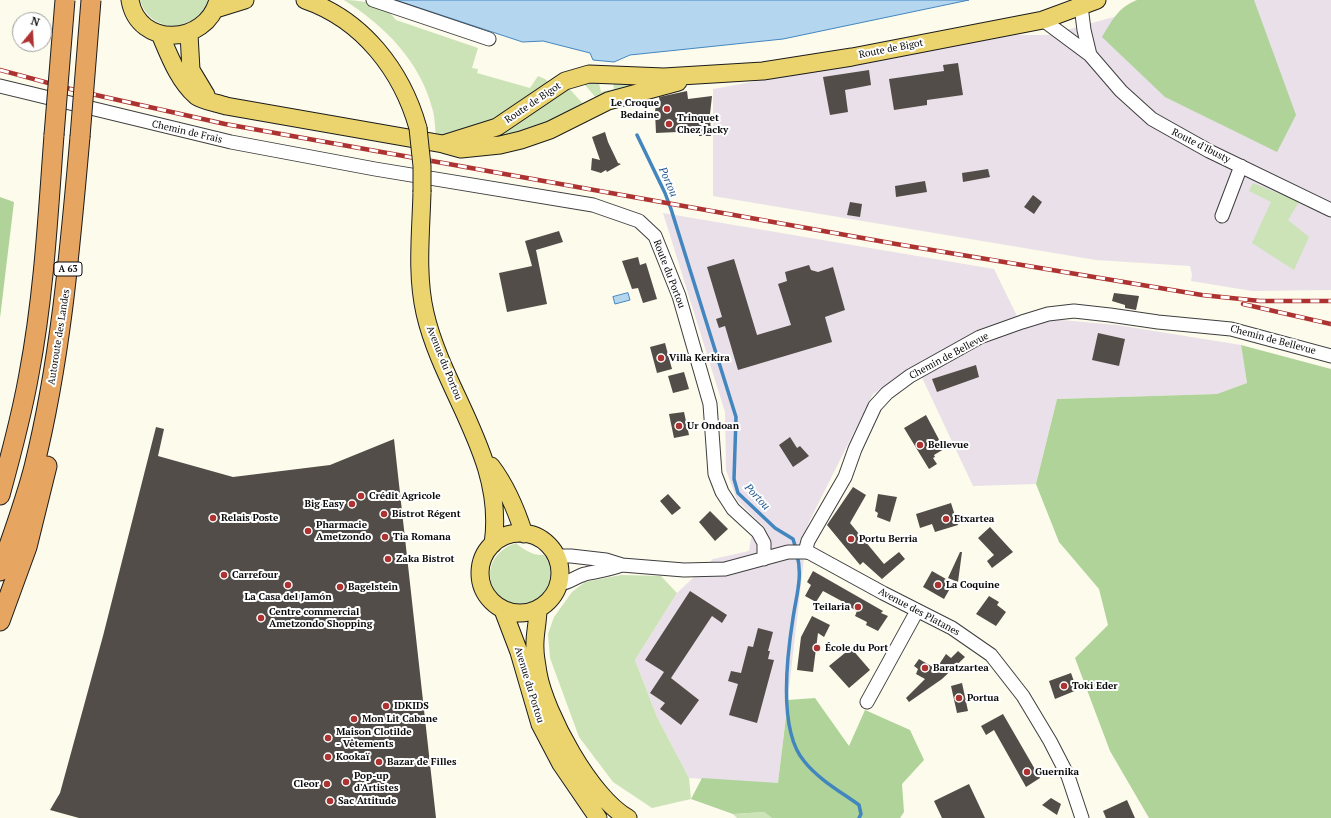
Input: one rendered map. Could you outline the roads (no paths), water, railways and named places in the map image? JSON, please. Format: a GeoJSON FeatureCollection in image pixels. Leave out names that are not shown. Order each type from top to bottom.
{"type":"FeatureCollection","features":[{"type":"Feature","properties":{"kind":"highway","name":"A 63"},"geometry":{"type":"LineString","coordinates":[[0,495],[20,416],[37,325],[46,245],[65,0]]}},
{"type":"Feature","properties":{"kind":"highway","name":"Autoroute des Landes"},"geometry":{"type":"LineString","coordinates":[[0,571],[34,468],[49,401],[60,340],[67,281],[91,0]]}},
{"type":"Feature","properties":{"kind":"highway"},"geometry":{"type":"LineString","coordinates":[[0,621],[27,546],[51,452],[49,401]]}},
{"type":"Feature","properties":{"kind":"main road"},"geometry":{"type":"LineString","coordinates":[[130,0],[138,18],[148,27],[160,34],[174,36],[189,34],[200,28],[210,20],[217,4],[244,0]]}},
{"type":"Feature","properties":{"kind":"main road","name":"Avenue du Portou"},"geometry":{"type":"LineString","coordinates":[[305,0],[342,19],[373,45],[397,76],[406,94],[418,128],[422,166],[420,268],[425,313],[432,336],[448,376],[483,457],[495,500],[496,526],[493,544]]}},
{"type":"Feature","properties":{"kind":"main road","name":"Route de Bigot"},"geometry":{"type":"LineString","coordinates":[[443,144],[497,127],[565,81],[589,74],[698,76],[763,72],[852,57],[1044,20],[1097,0]]}},
{"type":"Feature","properties":{"kind":"main road","name":"Route de Bigot"},"geometry":{"type":"LineString","coordinates":[[160,34],[172,63],[182,79],[197,96],[209,101],[226,106],[443,144],[461,149],[500,145],[521,140],[550,130],[608,101],[698,76]]}},
{"type":"Feature","properties":{"kind":"main road"},"geometry":{"type":"LineString","coordinates":[[189,34],[191,70],[209,101]]}},
{"type":"Feature","properties":{"kind":"main road","name":"Avenue du Portou"},"geometry":{"type":"LineString","coordinates":[[483,457],[502,481],[517,513],[524,534]]}},
{"type":"Feature","properties":{"kind":"main road"},"geometry":{"type":"LineString","coordinates":[[513,534],[524,534],[543,541],[556,556],[559,565],[559,584],[547,603],[538,609],[520,613],[503,610],[488,597],[480,578],[480,567],[484,557],[493,544],[502,538],[513,534]]}},
{"type":"Feature","properties":{"kind":"main road","name":"Avenue du Portou"},"geometry":{"type":"LineString","coordinates":[[538,609],[535,648],[538,675],[556,723],[567,745],[592,783],[607,800],[628,818]]}},
{"type":"Feature","properties":{"kind":"main road","name":"Avenue du Portou"},"geometry":{"type":"LineString","coordinates":[[503,610],[519,652],[540,724],[561,764],[598,818]]}},
{"type":"Feature","properties":{"kind":"street"},"geometry":{"type":"LineString","coordinates":[[373,0],[489,39]]}},
{"type":"Feature","properties":{"kind":"street"},"geometry":{"type":"LineString","coordinates":[[1081,6],[1084,30],[1090,55]]}},
{"type":"Feature","properties":{"kind":"street","name":"Route d'Ibusty"},"geometry":{"type":"LineString","coordinates":[[1044,20],[1090,55],[1121,91],[1152,119],[1172,132],[1331,210]]}},
{"type":"Feature","properties":{"kind":"street","name":"Chemin de Frais"},"geometry":{"type":"LineString","coordinates":[[0,86],[231,142],[375,169]]}},
{"type":"Feature","properties":{"kind":"street"},"geometry":{"type":"LineString","coordinates":[[1222,216],[1241,166]]}},
{"type":"Feature","properties":{"kind":"street","name":"Route du Portou"},"geometry":{"type":"LineString","coordinates":[[375,169],[593,205],[639,221],[655,236],[679,296],[710,404],[715,474],[722,492],[734,509],[758,532],[764,543],[764,559]]}},
{"type":"Feature","properties":{"kind":"street","name":"Chemin de Bellevue"},"geometry":{"type":"LineString","coordinates":[[805,552],[808,541],[845,477],[854,449],[875,406],[887,393],[910,376],[980,337],[1048,314],[1074,311],[1158,322],[1231,329],[1331,356]]}},
{"type":"Feature","properties":{"kind":"street"},"geometry":{"type":"LineString","coordinates":[[556,556],[606,560],[622,565],[684,570],[725,569],[788,552],[805,552]]}},
{"type":"Feature","properties":{"kind":"street","name":"Avenue des Platanes"},"geometry":{"type":"LineString","coordinates":[[805,552],[952,628],[991,655],[1005,672],[1050,741],[1068,776],[1082,818]]}},
{"type":"Feature","properties":{"kind":"street"},"geometry":{"type":"LineString","coordinates":[[559,584],[569,583],[584,574],[609,570],[622,565]]}},
{"type":"Feature","properties":{"kind":"street"},"geometry":{"type":"LineString","coordinates":[[867,702],[917,611]]}},
{"type":"Feature","properties":{"kind":"water"},"geometry":{"type":"Polygon","coordinates":[[[396,0],[969,0],[783,39],[630,55],[614,62],[593,60],[590,53],[543,41],[523,42],[396,0]]]}},
{"type":"Feature","properties":{"kind":"water"},"geometry":{"type":"Polygon","coordinates":[[[628,293],[630,300],[615,304],[613,297],[628,293]]]}},
{"type":"Feature","properties":{"kind":"waterway","name":"Portou"},"geometry":{"type":"LineString","coordinates":[[637,135],[665,193],[671,209],[736,417],[734,479],[738,493],[775,528],[793,539],[796,549]]}},
{"type":"Feature","properties":{"kind":"waterway","name":"Portou"},"geometry":{"type":"LineString","coordinates":[[797,555],[799,563],[799,579],[791,634],[786,692],[790,731],[796,748],[810,768],[830,785],[859,805],[861,814],[859,818]]}},
{"type":"Feature","properties":{"kind":"railway"},"geometry":{"type":"LineString","coordinates":[[0,70],[78,91],[225,124],[896,244],[1202,295],[1260,301],[1331,301]]}},
{"type":"Feature","properties":{"kind":"railway"},"geometry":{"type":"LineString","coordinates":[[1243,304],[1331,324]]}},
{"type":"Feature","properties":{"kind":"place","name":"Le Croque Bedaine"},"geometry":{"type":"Point","coordinates":[667,109]}},
{"type":"Feature","properties":{"kind":"place","name":"Trinquet Chez Jacky"},"geometry":{"type":"Point","coordinates":[669,124]}},
{"type":"Feature","properties":{"kind":"place","name":"Villa Kerkira"},"geometry":{"type":"Point","coordinates":[661,358]}},
{"type":"Feature","properties":{"kind":"place","name":"Ur Ondoan"},"geometry":{"type":"Point","coordinates":[679,426]}},
{"type":"Feature","properties":{"kind":"place","name":"Bellevue"},"geometry":{"type":"Point","coordinates":[920,445]}},
{"type":"Feature","properties":{"kind":"place","name":"Crédit Agricole"},"geometry":{"type":"Point","coordinates":[361,496]}},
{"type":"Feature","properties":{"kind":"place","name":"Big Easy"},"geometry":{"type":"Point","coordinates":[352,504]}},
{"type":"Feature","properties":{"kind":"place","name":"Bistrot Régent"},"geometry":{"type":"Point","coordinates":[384,514]}},
{"type":"Feature","properties":{"kind":"place","name":"Relais Poste"},"geometry":{"type":"Point","coordinates":[213,518]}},
{"type":"Feature","properties":{"kind":"place","name":"Etxartea"},"geometry":{"type":"Point","coordinates":[946,519]}},
{"type":"Feature","properties":{"kind":"place","name":"Pharmacie Ametzondo"},"geometry":{"type":"Point","coordinates":[308,531]}},
{"type":"Feature","properties":{"kind":"place","name":"Tia Romana"},"geometry":{"type":"Point","coordinates":[385,537]}},
{"type":"Feature","properties":{"kind":"place","name":"Portu Berria"},"geometry":{"type":"Point","coordinates":[851,539]}},
{"type":"Feature","properties":{"kind":"place","name":"Zaka Bistrot"},"geometry":{"type":"Point","coordinates":[388,559]}},
{"type":"Feature","properties":{"kind":"place","name":"Carrefour"},"geometry":{"type":"Point","coordinates":[224,575]}},
{"type":"Feature","properties":{"kind":"place","name":"La Casa del Jamón"},"geometry":{"type":"Point","coordinates":[288,585]}},
{"type":"Feature","properties":{"kind":"place","name":"La Coquine"},"geometry":{"type":"Point","coordinates":[938,585]}},
{"type":"Feature","properties":{"kind":"place","name":"Bagelstein"},"geometry":{"type":"Point","coordinates":[340,587]}},
{"type":"Feature","properties":{"kind":"place","name":"Teilaria"},"geometry":{"type":"Point","coordinates":[858,607]}},
{"type":"Feature","properties":{"kind":"place","name":"Centre commercial Ametzondo Shopping"},"geometry":{"type":"Point","coordinates":[261,618]}},
{"type":"Feature","properties":{"kind":"place","name":"École du Port"},"geometry":{"type":"Point","coordinates":[817,648]}},
{"type":"Feature","properties":{"kind":"place","name":"Baratzartea"},"geometry":{"type":"Point","coordinates":[925,668]}},
{"type":"Feature","properties":{"kind":"place","name":"Toki Eder"},"geometry":{"type":"Point","coordinates":[1064,686]}},
{"type":"Feature","properties":{"kind":"place","name":"Portua"},"geometry":{"type":"Point","coordinates":[959,698]}},
{"type":"Feature","properties":{"kind":"place","name":"IDKIDS"},"geometry":{"type":"Point","coordinates":[386,706]}},
{"type":"Feature","properties":{"kind":"place","name":"Mon Lit Cabane"},"geometry":{"type":"Point","coordinates":[354,719]}},
{"type":"Feature","properties":{"kind":"place","name":"Maison Clotilde - Vêtements"},"geometry":{"type":"Point","coordinates":[328,738]}},
{"type":"Feature","properties":{"kind":"place","name":"Kookaï"},"geometry":{"type":"Point","coordinates":[328,757]}},
{"type":"Feature","properties":{"kind":"place","name":"Bazar de Filles"},"geometry":{"type":"Point","coordinates":[379,762]}},
{"type":"Feature","properties":{"kind":"place","name":"Guernika"},"geometry":{"type":"Point","coordinates":[1027,772]}},
{"type":"Feature","properties":{"kind":"place","name":"Pop-up d'Artistes"},"geometry":{"type":"Point","coordinates":[346,782]}},
{"type":"Feature","properties":{"kind":"place","name":"Cleor"},"geometry":{"type":"Point","coordinates":[327,784]}},
{"type":"Feature","properties":{"kind":"place","name":"Sac Attitude"},"geometry":{"type":"Point","coordinates":[330,801]}}]}
